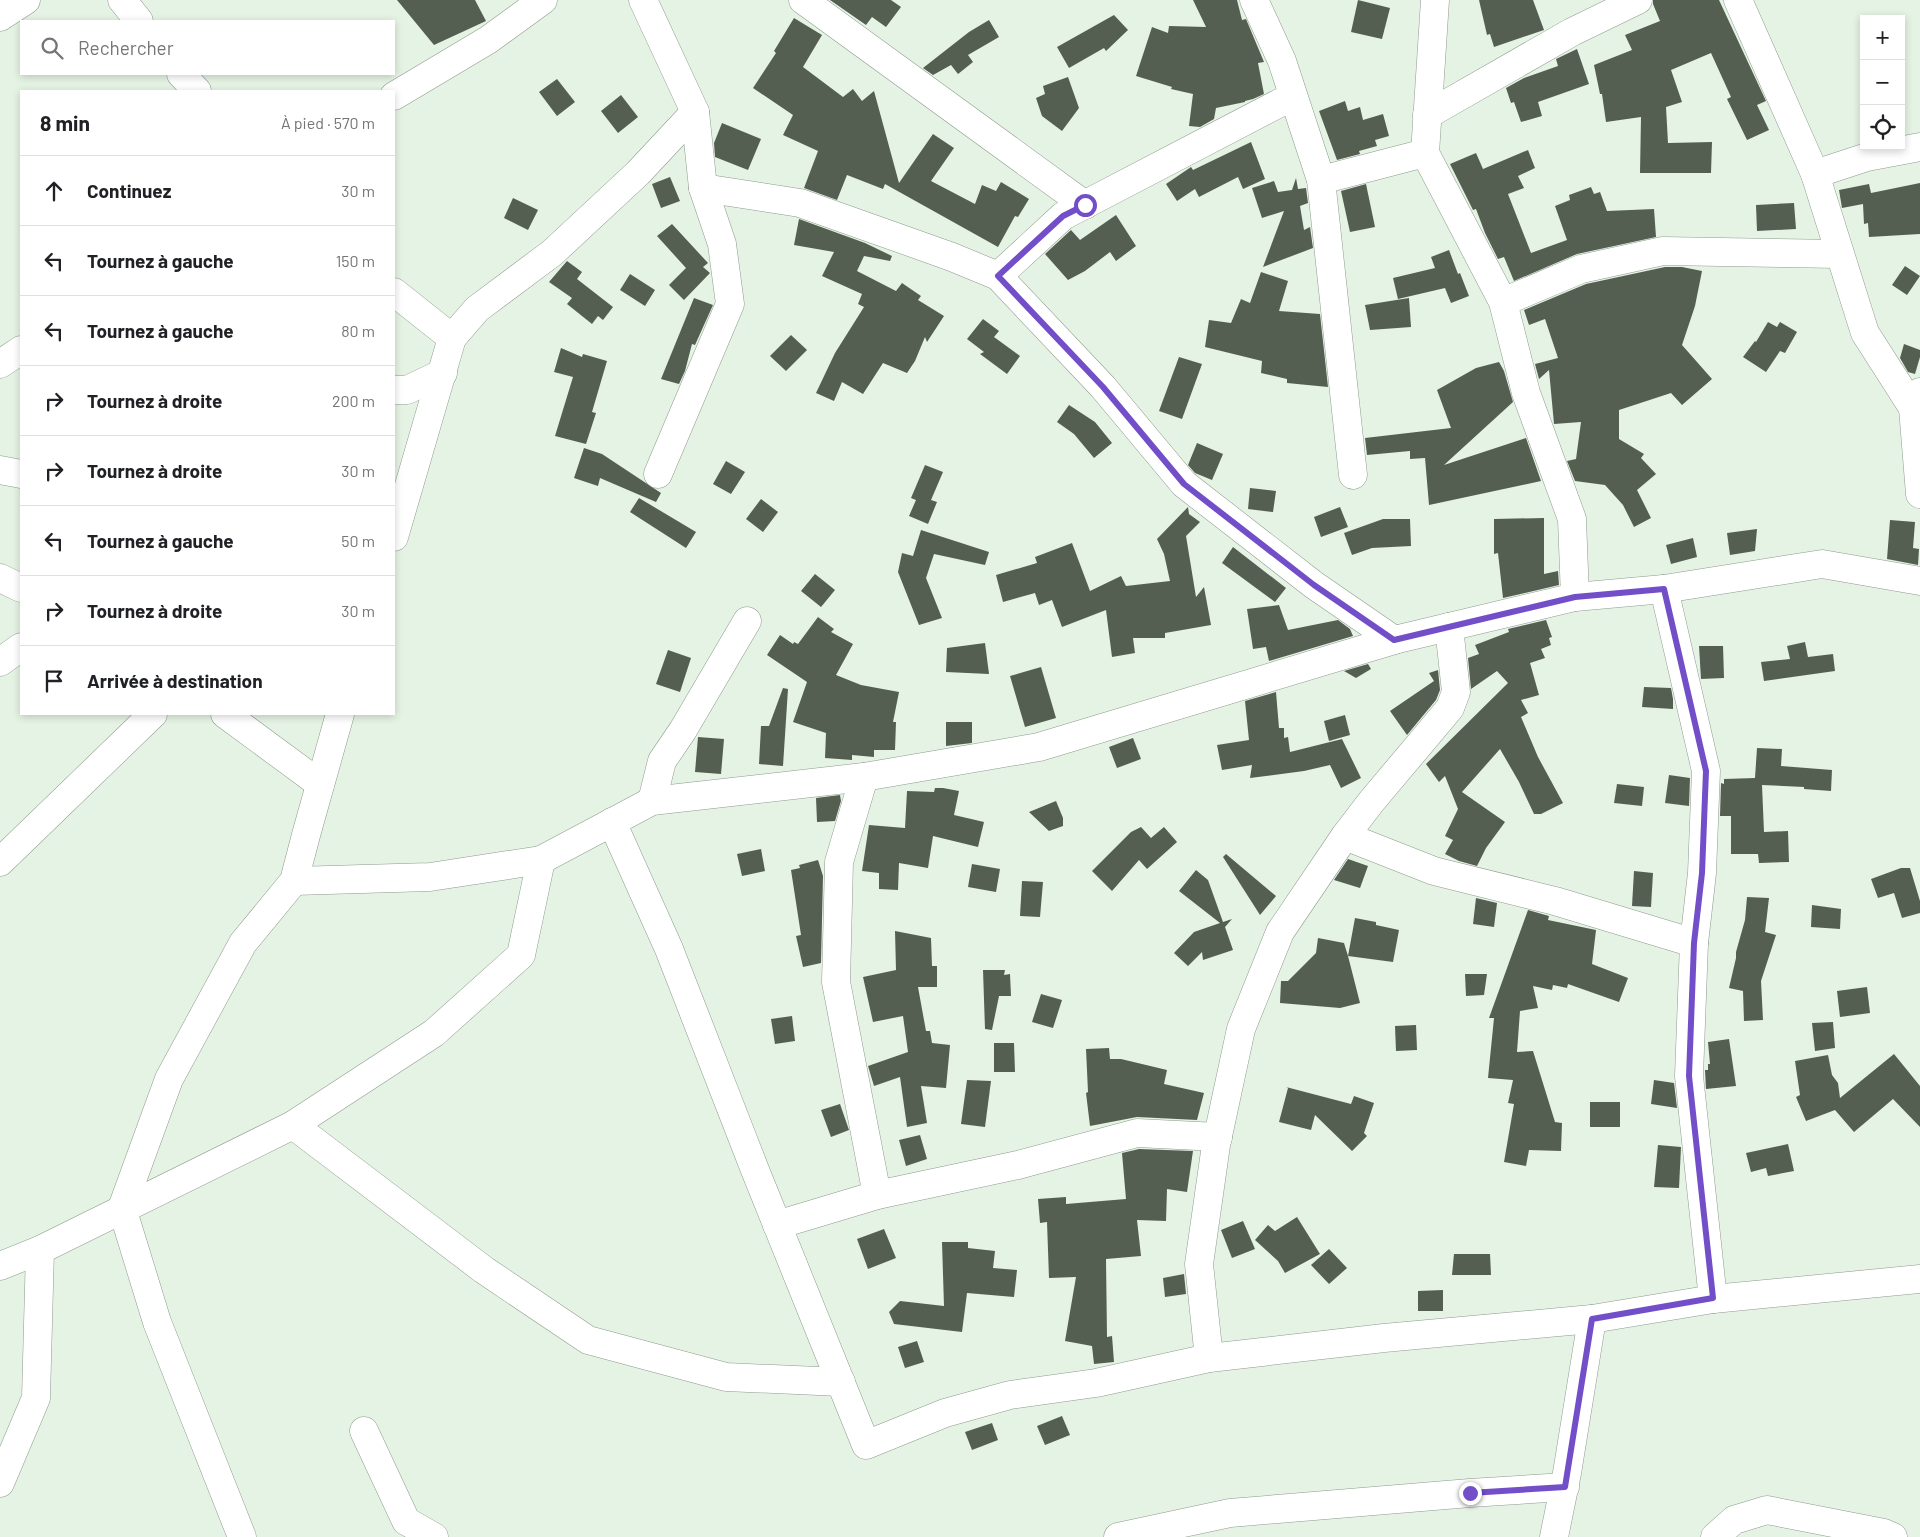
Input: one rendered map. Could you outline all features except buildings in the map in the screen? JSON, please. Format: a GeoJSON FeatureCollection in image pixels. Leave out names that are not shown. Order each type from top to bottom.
{"type":"FeatureCollection","features":[{"type":"Feature","properties":{"kind":"street"},"geometry":{"type":"LineString","coordinates":[[0,17],[26,0]]}},
{"type":"Feature","properties":{"kind":"street"},"geometry":{"type":"LineString","coordinates":[[122,0],[138,20]]}},
{"type":"Feature","properties":{"kind":"street"},"geometry":{"type":"LineString","coordinates":[[395,95],[488,40],[542,0]]}},
{"type":"Feature","properties":{"kind":"street"},"geometry":{"type":"LineString","coordinates":[[644,0],[695,112],[703,188],[722,244],[730,304],[658,474]]}},
{"type":"Feature","properties":{"kind":"street"},"geometry":{"type":"LineString","coordinates":[[803,0],[1085,205]]}},
{"type":"Feature","properties":{"kind":"street"},"geometry":{"type":"LineString","coordinates":[[1254,0],[1282,61],[1321,180],[1353,475]]}},
{"type":"Feature","properties":{"kind":"street"},"geometry":{"type":"LineString","coordinates":[[1436,0],[1425,153],[1503,302],[1526,393],[1572,519],[1575,597]]}},
{"type":"Feature","properties":{"kind":"street"},"geometry":{"type":"LineString","coordinates":[[1427,115],[1572,32],[1638,0]]}},
{"type":"Feature","properties":{"kind":"street"},"geometry":{"type":"LineString","coordinates":[[1738,0],[1815,174],[1865,333],[1916,400],[1920,494]]}},
{"type":"Feature","properties":{"kind":"street"},"geometry":{"type":"LineString","coordinates":[[182,75],[197,90]]}},
{"type":"Feature","properties":{"kind":"street"},"geometry":{"type":"LineString","coordinates":[[998,276],[1063,216],[1293,96]]}},
{"type":"Feature","properties":{"kind":"street"},"geometry":{"type":"LineString","coordinates":[[395,529],[452,338],[477,309],[559,246],[638,172],[695,112]]}},
{"type":"Feature","properties":{"kind":"street"},"geometry":{"type":"LineString","coordinates":[[1815,174],[1867,157],[1920,147]]}},
{"type":"Feature","properties":{"kind":"street"},"geometry":{"type":"LineString","coordinates":[[1321,180],[1425,153]]}},
{"type":"Feature","properties":{"kind":"street"},"geometry":{"type":"LineString","coordinates":[[703,188],[800,203],[952,257],[998,276],[1103,387],[1184,484],[1314,585],[1394,640]]}},
{"type":"Feature","properties":{"kind":"street"},"geometry":{"type":"LineString","coordinates":[[1503,302],[1581,269],[1663,251],[1839,254]]}},
{"type":"Feature","properties":{"kind":"street"},"geometry":{"type":"LineString","coordinates":[[395,293],[452,338]]}},
{"type":"Feature","properties":{"kind":"street"},"geometry":{"type":"LineString","coordinates":[[0,364],[20,351]]}},
{"type":"Feature","properties":{"kind":"street"},"geometry":{"type":"LineString","coordinates":[[395,390],[407,390],[443,373]]}},
{"type":"Feature","properties":{"kind":"street"},"geometry":{"type":"LineString","coordinates":[[0,470],[20,474]]}},
{"type":"Feature","properties":{"kind":"street"},"geometry":{"type":"LineString","coordinates":[[294,882],[430,877],[541,860],[652,801],[864,777],[1039,747],[1394,640],[1575,597],[1664,589],[1822,564],[1920,581]]}},
{"type":"Feature","properties":{"kind":"street"},"geometry":{"type":"LineString","coordinates":[[0,578],[20,588]]}},
{"type":"Feature","properties":{"kind":"street"},"geometry":{"type":"LineString","coordinates":[[1664,589],[1706,771],[1702,873],[1694,943],[1689,1076],[1713,1298]]}},
{"type":"Feature","properties":{"kind":"street"},"geometry":{"type":"LineString","coordinates":[[652,801],[662,761],[683,730],[747,620]]}},
{"type":"Feature","properties":{"kind":"street"},"geometry":{"type":"LineString","coordinates":[[1209,1358],[1199,1264],[1218,1137],[1241,1029],[1280,932],[1345,836],[1450,708],[1456,692],[1449,627]]}},
{"type":"Feature","properties":{"kind":"street"},"geometry":{"type":"LineString","coordinates":[[0,662],[20,647]]}},
{"type":"Feature","properties":{"kind":"street"},"geometry":{"type":"LineString","coordinates":[[0,862],[152,715]]}},
{"type":"Feature","properties":{"kind":"street"},"geometry":{"type":"LineString","coordinates":[[226,715],[320,784]]}},
{"type":"Feature","properties":{"kind":"street"},"geometry":{"type":"LineString","coordinates":[[242,1537],[157,1322],[122,1208],[169,1079],[243,943],[294,882],[340,715]]}},
{"type":"Feature","properties":{"kind":"street"},"geometry":{"type":"LineString","coordinates":[[864,777],[839,862],[836,982],[877,1196]]}},
{"type":"Feature","properties":{"kind":"street"},"geometry":{"type":"LineString","coordinates":[[612,822],[669,949],[866,1444],[945,1413],[1001,1398],[1096,1383],[1209,1358],[1384,1338],[1592,1319],[1713,1298],[1920,1279]]}},
{"type":"Feature","properties":{"kind":"street"},"geometry":{"type":"LineString","coordinates":[[1345,836],[1434,871],[1555,901],[1694,943]]}},
{"type":"Feature","properties":{"kind":"street"},"geometry":{"type":"LineString","coordinates":[[0,1266],[40,1250],[293,1125],[434,1033],[521,954],[541,860]]}},
{"type":"Feature","properties":{"kind":"street"},"geometry":{"type":"LineString","coordinates":[[293,1125],[484,1270],[588,1340],[726,1377],[841,1382]]}},
{"type":"Feature","properties":{"kind":"street"},"geometry":{"type":"LineString","coordinates":[[778,1225],[877,1196],[1018,1165],[1138,1133],[1218,1137]]}},
{"type":"Feature","properties":{"kind":"street"},"geometry":{"type":"LineString","coordinates":[[0,1483],[36,1398],[40,1250]]}},
{"type":"Feature","properties":{"kind":"street"},"geometry":{"type":"LineString","coordinates":[[1554,1537],[1565,1487],[1592,1319]]}},
{"type":"Feature","properties":{"kind":"street"},"geometry":{"type":"LineString","coordinates":[[364,1431],[406,1521],[434,1537]]}},
{"type":"Feature","properties":{"kind":"street"},"geometry":{"type":"LineString","coordinates":[[1118,1537],[1230,1513],[1460,1493],[1565,1487]]}},
{"type":"Feature","properties":{"kind":"street"},"geometry":{"type":"LineString","coordinates":[[1715,1537],[1734,1520],[1767,1510],[1884,1533],[1893,1537]]}},
{"type":"Feature","properties":{"kind":"route"},"geometry":{"type":"LineString","coordinates":[[1085,205],[1063,216],[998,276],[1103,387],[1184,484],[1314,585],[1394,640],[1575,597],[1664,589],[1706,771],[1702,873],[1694,943],[1689,1076],[1713,1298],[1592,1319],[1565,1487],[1470,1493]]}}]}
